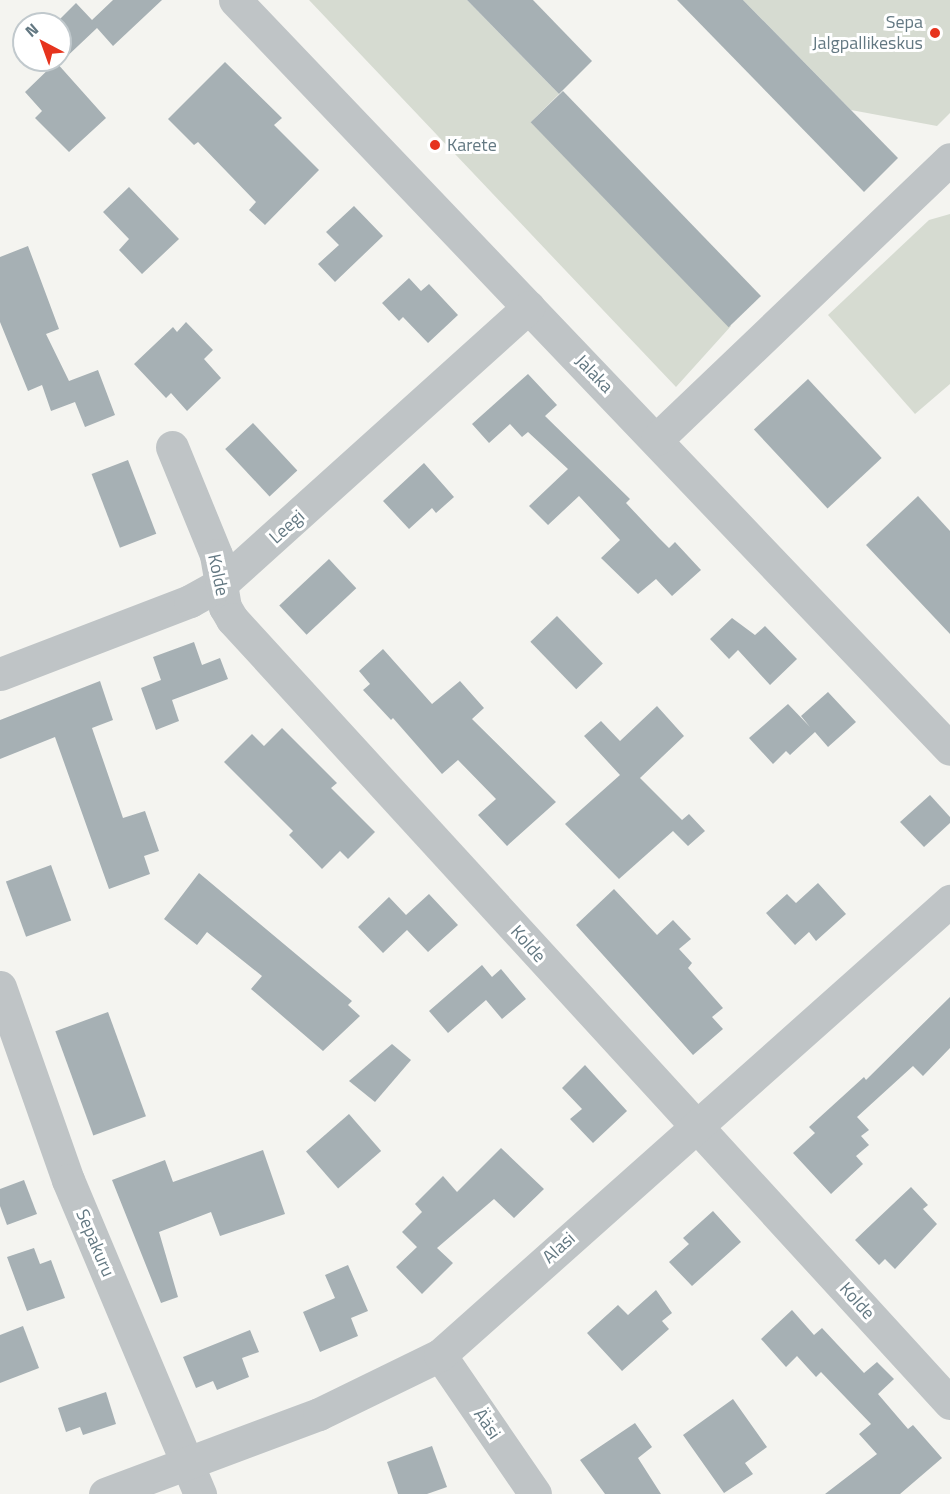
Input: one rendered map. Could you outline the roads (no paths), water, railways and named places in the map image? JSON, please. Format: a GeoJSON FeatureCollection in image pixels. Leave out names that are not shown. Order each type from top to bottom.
{"type":"FeatureCollection","features":[{"type":"Feature","properties":{"kind":"street","name":"Jalaka"},"geometry":{"type":"LineString","coordinates":[[235,0],[657,439],[950,749]]}},
{"type":"Feature","properties":{"kind":"street"},"geometry":{"type":"LineString","coordinates":[[657,439],[950,159]]}},
{"type":"Feature","properties":{"kind":"street","name":"Leegi"},"geometry":{"type":"LineString","coordinates":[[0,674],[190,602],[222,584],[529,307]]}},
{"type":"Feature","properties":{"kind":"street","name":"Kolde"},"geometry":{"type":"LineString","coordinates":[[172,447],[216,555],[225,607],[232,620],[950,1403]]}},
{"type":"Feature","properties":{"kind":"street","name":"Alasi"},"geometry":{"type":"LineString","coordinates":[[105,1494],[318,1414],[440,1355],[950,901]]}},
{"type":"Feature","properties":{"kind":"street","name":"Sepakuru"},"geometry":{"type":"LineString","coordinates":[[0,987],[68,1180],[200,1494]]}},
{"type":"Feature","properties":{"kind":"street","name":"Ääsi"},"geometry":{"type":"LineString","coordinates":[[440,1355],[535,1494]]}},
{"type":"Feature","properties":{"kind":"place","name":"Sepa Jalgpallikeskus"},"geometry":{"type":"Point","coordinates":[935,33]}},
{"type":"Feature","properties":{"kind":"place","name":"Karete"},"geometry":{"type":"Point","coordinates":[435,145]}}]}
